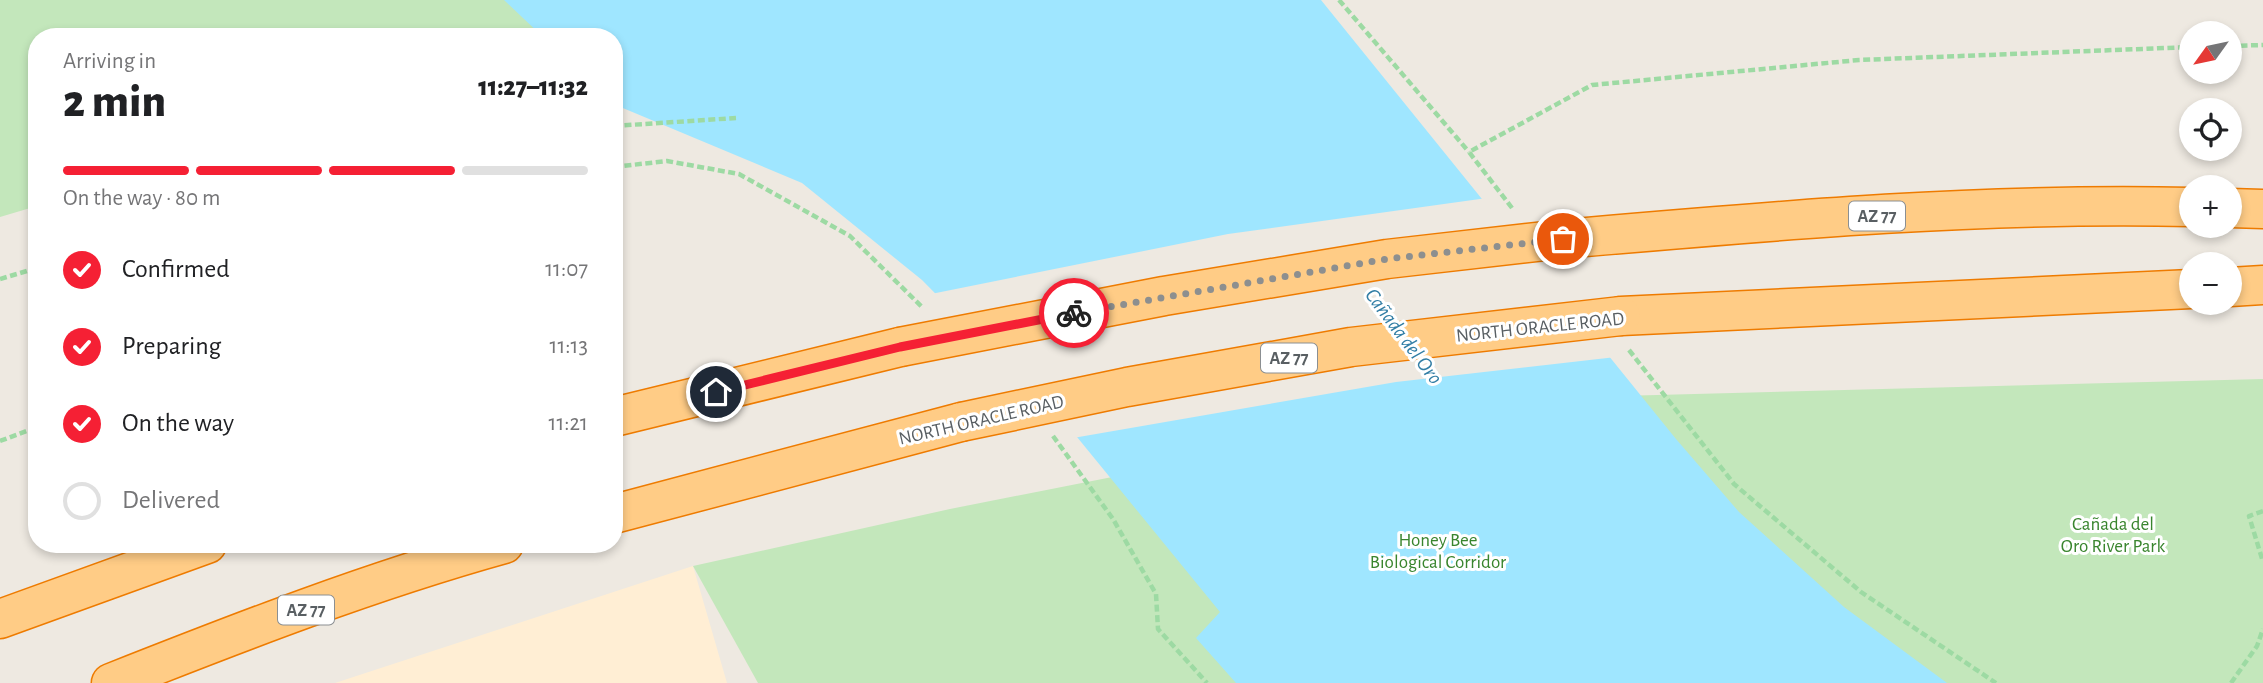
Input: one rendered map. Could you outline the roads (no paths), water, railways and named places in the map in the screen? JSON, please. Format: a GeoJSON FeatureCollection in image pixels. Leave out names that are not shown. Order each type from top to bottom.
{"type":"FeatureCollection","features":[{"type":"Feature","properties":{"kind":"highway","name":"AZ 77"},"geometry":{"type":"LineString","coordinates":[[623,415],[900,347],[1164,296],[1374,261],[1563,239],[1741,223],[2080,204],[2179,207]]}},
{"type":"Feature","properties":{"kind":"highway"},"geometry":{"type":"LineString","coordinates":[[2242,208],[2263,209]]}},
{"type":"Feature","properties":{"kind":"highway"},"geometry":{"type":"LineString","coordinates":[[2242,286],[2263,285]]}},
{"type":"Feature","properties":{"kind":"highway","name":"NORTH ORACLE ROAD"},"geometry":{"type":"LineString","coordinates":[[623,512],[961,422],[1127,387],[1351,347],[1624,332],[2179,290]]}},
{"type":"Feature","properties":{"kind":"highway"},"geometry":{"type":"LineString","coordinates":[[0,619],[183,553]]}},
{"type":"Feature","properties":{"kind":"highway","name":"AZ 77"},"geometry":{"type":"LineString","coordinates":[[111,683],[215,642],[471,553]]}},
{"type":"Feature","properties":{"kind":"water","name":"Cañada del Oro"},"geometry":{"type":"Polygon","coordinates":[[[504,0],[1321,0],[1676,439],[1739,512],[1844,607],[1947,683],[1236,683],[1196,638],[1220,612],[1077,437],[922,280],[802,183],[623,108],[623,28],[534,28],[504,0]]]}},
{"type":"Feature","properties":{"kind":"park label","name":"Cañada del Oro River Park"},"geometry":{"type":"Point","coordinates":[2113,534]}},
{"type":"Feature","properties":{"kind":"park label","name":"Honey Bee Biological Corridor"},"geometry":{"type":"Point","coordinates":[1438,550]}}]}
